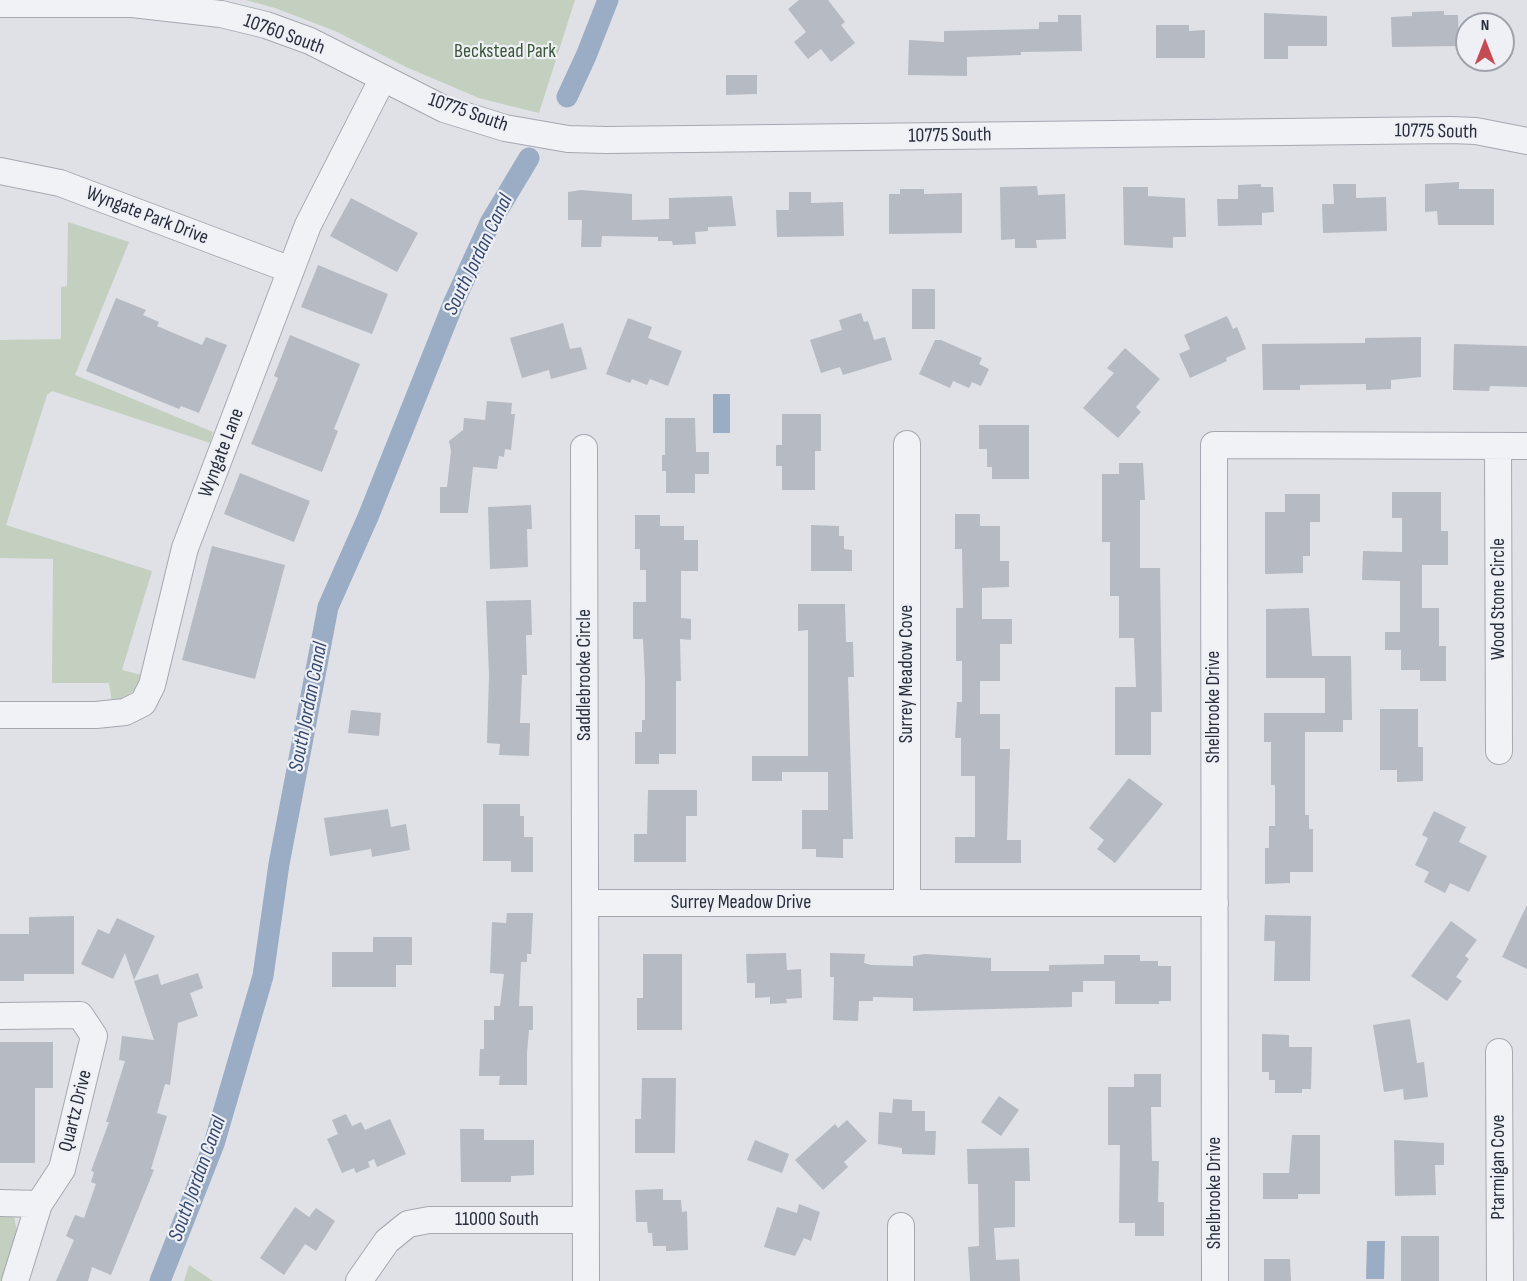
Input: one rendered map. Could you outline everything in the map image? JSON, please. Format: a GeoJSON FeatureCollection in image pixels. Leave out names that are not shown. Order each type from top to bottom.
{"type":"FeatureCollection","features":[{"type":"Feature","properties":{"kind":"street","name":"10760 South"},"geometry":{"type":"LineString","coordinates":[[0,4],[132,4],[221,14],[266,25],[310,41],[383,78]]}},
{"type":"Feature","properties":{"kind":"street","name":"10775 South"},"geometry":{"type":"LineString","coordinates":[[383,78],[444,109],[474,120],[568,139],[1451,130],[1476,131],[1527,141]]}},
{"type":"Feature","properties":{"kind":"street","name":"Wyngate Lane"},"geometry":{"type":"LineString","coordinates":[[0,715],[96,715],[125,712],[143,703],[152,685],[185,548],[308,225],[383,78]]}},
{"type":"Feature","properties":{"kind":"street","name":"Wyngate Park Drive"},"geometry":{"type":"LineString","coordinates":[[0,171],[60,183],[291,270]]}},
{"type":"Feature","properties":{"kind":"street","name":"Surrey Meadow Cove"},"geometry":{"type":"LineString","coordinates":[[907,444],[907,903]]}},
{"type":"Feature","properties":{"kind":"street","name":"Shelbrooke Drive"},"geometry":{"type":"LineString","coordinates":[[1215,1281],[1214,445],[1527,446]]}},
{"type":"Feature","properties":{"kind":"street","name":"Wood Stone Circle"},"geometry":{"type":"LineString","coordinates":[[1498,446],[1499,751]]}},
{"type":"Feature","properties":{"kind":"street","name":"Saddlebrooke Circle"},"geometry":{"type":"LineString","coordinates":[[584,448],[585,903]]}},
{"type":"Feature","properties":{"kind":"street","name":"Surrey Meadow Drive"},"geometry":{"type":"LineString","coordinates":[[585,903],[1215,903]]}},
{"type":"Feature","properties":{"kind":"street"},"geometry":{"type":"LineString","coordinates":[[585,903],[586,1281]]}},
{"type":"Feature","properties":{"kind":"street","name":"Quartz Drive"},"geometry":{"type":"LineString","coordinates":[[0,1016],[80,1015],[94,1036],[62,1169],[39,1204],[15,1281]]}},
{"type":"Feature","properties":{"kind":"street","name":"Ptarmigan Cove"},"geometry":{"type":"LineString","coordinates":[[1499,1052],[1500,1281]]}},
{"type":"Feature","properties":{"kind":"street"},"geometry":{"type":"LineString","coordinates":[[0,1203],[39,1204]]}},
{"type":"Feature","properties":{"kind":"street","name":"11000 South"},"geometry":{"type":"LineString","coordinates":[[359,1281],[387,1241],[408,1224],[429,1220],[586,1220]]}},
{"type":"Feature","properties":{"kind":"street"},"geometry":{"type":"LineString","coordinates":[[901,1226],[901,1281]]}},
{"type":"Feature","properties":{"kind":"green space","name":"Beckstead Park"},"geometry":{"type":"Polygon","coordinates":[[[246,0],[575,0],[539,113],[479,98],[406,67],[335,31],[275,8],[246,0]]]}},
{"type":"Feature","properties":{"kind":"green space"},"geometry":{"type":"Polygon","coordinates":[[[68,222],[129,242],[75,375],[213,432],[210,443],[52,391],[47,395],[6,525],[152,571],[122,670],[142,675],[140,686],[119,702],[112,703],[109,683],[52,683],[53,559],[0,558],[0,340],[61,339],[61,287],[67,286],[68,222]]]}},
{"type":"Feature","properties":{"kind":"green space"},"geometry":{"type":"Polygon","coordinates":[[[0,1209],[14,1216],[18,1238],[5,1281],[0,1281],[0,1209]]]}},
{"type":"Feature","properties":{"kind":"green space"},"geometry":{"type":"Polygon","coordinates":[[[189,1265],[213,1281],[184,1281],[189,1265]]]}},
{"type":"Feature","properties":{"kind":"water"},"geometry":{"type":"Polygon","coordinates":[[[713,394],[730,394],[730,433],[713,433],[713,394]]]}},
{"type":"Feature","properties":{"kind":"water"},"geometry":{"type":"Polygon","coordinates":[[[1367,1241],[1385,1241],[1384,1279],[1366,1279],[1367,1241]]]}},
{"type":"Feature","properties":{"kind":"building"},"geometry":{"type":"Polygon","coordinates":[[[799,0],[828,0],[845,22],[841,25],[855,43],[831,62],[821,49],[808,59],[794,42],[806,32],[788,9],[799,0]]]}},
{"type":"Feature","properties":{"kind":"building"},"geometry":{"type":"Polygon","coordinates":[[[1444,11],[1444,15],[1455,15],[1455,46],[1392,47],[1391,17],[1412,16],[1412,12],[1444,11]]]}},
{"type":"Feature","properties":{"kind":"building"},"geometry":{"type":"Polygon","coordinates":[[[1264,13],[1327,16],[1327,46],[1288,46],[1288,59],[1264,59],[1264,13]]]}},
{"type":"Feature","properties":{"kind":"building"},"geometry":{"type":"Polygon","coordinates":[[[1058,15],[1081,15],[1082,51],[1021,52],[1021,55],[967,57],[967,76],[908,75],[909,40],[944,42],[944,31],[1039,29],[1039,22],[1058,22],[1058,15]]]}},
{"type":"Feature","properties":{"kind":"building"},"geometry":{"type":"Polygon","coordinates":[[[1156,25],[1189,25],[1189,31],[1205,30],[1205,58],[1156,58],[1156,25]]]}},
{"type":"Feature","properties":{"kind":"building"},"geometry":{"type":"Polygon","coordinates":[[[726,75],[757,75],[757,94],[726,95],[726,75]]]}},
{"type":"Feature","properties":{"kind":"building"},"geometry":{"type":"Polygon","coordinates":[[[1459,182],[1459,189],[1494,189],[1494,225],[1438,225],[1437,211],[1425,212],[1425,184],[1459,182]]]}},
{"type":"Feature","properties":{"kind":"building"},"geometry":{"type":"Polygon","coordinates":[[[1261,184],[1261,187],[1273,187],[1274,212],[1262,213],[1262,225],[1218,226],[1217,199],[1238,199],[1238,185],[1261,184]]]}},
{"type":"Feature","properties":{"kind":"building"},"geometry":{"type":"Polygon","coordinates":[[[1333,184],[1356,184],[1356,198],[1386,197],[1387,231],[1323,233],[1322,204],[1334,204],[1333,184]]]}},
{"type":"Feature","properties":{"kind":"building"},"geometry":{"type":"Polygon","coordinates":[[[1037,186],[1038,195],[1065,194],[1066,239],[1036,240],[1037,248],[1015,248],[1015,239],[1001,240],[1000,187],[1037,186]]]}},
{"type":"Feature","properties":{"kind":"building"},"geometry":{"type":"Polygon","coordinates":[[[1123,187],[1148,187],[1148,196],[1185,198],[1186,237],[1173,237],[1173,248],[1124,245],[1123,187]]]}},
{"type":"Feature","properties":{"kind":"building"},"geometry":{"type":"Polygon","coordinates":[[[900,189],[924,189],[924,194],[962,193],[962,233],[889,234],[889,194],[900,194],[900,189]]]}},
{"type":"Feature","properties":{"kind":"building"},"geometry":{"type":"Polygon","coordinates":[[[581,190],[632,194],[632,220],[669,219],[669,198],[732,196],[736,226],[708,227],[708,231],[695,232],[696,244],[673,245],[672,241],[658,241],[658,237],[602,236],[601,247],[581,247],[582,220],[568,220],[568,192],[581,190]]]}},
{"type":"Feature","properties":{"kind":"building"},"geometry":{"type":"Polygon","coordinates":[[[789,192],[811,192],[811,203],[843,202],[844,236],[777,237],[776,210],[789,210],[789,192]]]}},
{"type":"Feature","properties":{"kind":"building"},"geometry":{"type":"Polygon","coordinates":[[[351,198],[418,233],[397,272],[330,236],[351,198]]]}},
{"type":"Feature","properties":{"kind":"building"},"geometry":{"type":"Polygon","coordinates":[[[318,265],[388,294],[372,334],[301,307],[318,265]]]}},
{"type":"Feature","properties":{"kind":"building"},"geometry":{"type":"Polygon","coordinates":[[[912,289],[935,289],[935,329],[912,329],[912,289]]]}},
{"type":"Feature","properties":{"kind":"building"},"geometry":{"type":"Polygon","coordinates":[[[116,298],[146,310],[143,315],[159,322],[157,326],[202,345],[206,337],[227,345],[199,413],[181,406],[179,409],[86,371],[116,298]]]}},
{"type":"Feature","properties":{"kind":"building"},"geometry":{"type":"Polygon","coordinates":[[[861,313],[864,322],[868,321],[874,340],[885,337],[892,360],[843,375],[840,367],[821,373],[810,340],[842,330],[839,320],[861,313]]]}},
{"type":"Feature","properties":{"kind":"building"},"geometry":{"type":"Polygon","coordinates":[[[1227,316],[1233,329],[1237,327],[1246,349],[1226,358],[1227,361],[1190,378],[1179,354],[1190,349],[1184,335],[1227,316]]]}},
{"type":"Feature","properties":{"kind":"building"},"geometry":{"type":"Polygon","coordinates":[[[628,318],[652,327],[648,338],[682,351],[668,386],[650,379],[647,385],[632,379],[630,383],[606,374],[628,318]]]}},
{"type":"Feature","properties":{"kind":"building"},"geometry":{"type":"Polygon","coordinates":[[[563,323],[570,349],[581,347],[587,369],[551,379],[549,370],[522,378],[510,338],[563,323]]]}},
{"type":"Feature","properties":{"kind":"building"},"geometry":{"type":"Polygon","coordinates":[[[290,335],[360,364],[334,429],[338,431],[322,472],[251,444],[278,378],[274,376],[290,335]]]}},
{"type":"Feature","properties":{"kind":"building"},"geometry":{"type":"Polygon","coordinates":[[[1421,337],[1421,377],[1391,380],[1391,389],[1366,390],[1366,384],[1300,385],[1300,390],[1263,390],[1262,344],[1365,343],[1365,338],[1421,337]]]}},
{"type":"Feature","properties":{"kind":"building"},"geometry":{"type":"Polygon","coordinates":[[[935,340],[941,340],[982,358],[979,364],[989,369],[981,386],[972,382],[969,388],[953,381],[950,388],[919,374],[935,340]]]}},
{"type":"Feature","properties":{"kind":"building"},"geometry":{"type":"Polygon","coordinates":[[[1454,344],[1527,346],[1527,387],[1490,386],[1489,391],[1453,390],[1454,344]]]}},
{"type":"Feature","properties":{"kind":"building"},"geometry":{"type":"Polygon","coordinates":[[[1125,348],[1160,379],[1136,407],[1141,412],[1118,438],[1083,408],[1114,373],[1107,368],[1125,348]]]}},
{"type":"Feature","properties":{"kind":"building"},"geometry":{"type":"Polygon","coordinates":[[[487,401],[512,403],[511,414],[515,414],[511,450],[505,449],[504,457],[499,456],[497,469],[473,467],[468,513],[440,513],[440,487],[447,487],[451,451],[449,441],[463,430],[464,418],[485,420],[487,401]]]}},
{"type":"Feature","properties":{"kind":"building"},"geometry":{"type":"Polygon","coordinates":[[[782,414],[821,414],[821,451],[815,451],[815,490],[782,490],[782,466],[776,466],[776,445],[782,445],[782,414]]]}},
{"type":"Feature","properties":{"kind":"building"},"geometry":{"type":"Polygon","coordinates":[[[665,418],[695,418],[696,452],[709,452],[709,474],[695,474],[695,493],[666,493],[666,471],[662,471],[662,455],[665,455],[665,418]]]}},
{"type":"Feature","properties":{"kind":"building"},"geometry":{"type":"Polygon","coordinates":[[[979,425],[1029,425],[1029,479],[992,479],[992,467],[987,467],[987,449],[979,449],[979,425]]]}},
{"type":"Feature","properties":{"kind":"building"},"geometry":{"type":"Polygon","coordinates":[[[1119,463],[1143,463],[1145,500],[1140,500],[1140,568],[1160,568],[1162,712],[1151,712],[1151,755],[1115,755],[1115,687],[1136,687],[1134,638],[1119,638],[1119,596],[1110,596],[1110,542],[1102,542],[1102,474],[1119,474],[1119,463]]]}},
{"type":"Feature","properties":{"kind":"building"},"geometry":{"type":"Polygon","coordinates":[[[240,473],[310,501],[294,542],[224,514],[240,473]]]}},
{"type":"Feature","properties":{"kind":"building"},"geometry":{"type":"Polygon","coordinates":[[[1392,492],[1441,492],[1441,531],[1448,531],[1448,565],[1422,565],[1422,608],[1439,608],[1439,646],[1446,646],[1446,681],[1420,681],[1420,670],[1401,670],[1401,650],[1385,650],[1385,632],[1400,632],[1400,581],[1362,580],[1363,551],[1402,552],[1402,518],[1392,518],[1392,492]]]}},
{"type":"Feature","properties":{"kind":"building"},"geometry":{"type":"Polygon","coordinates":[[[1285,494],[1320,494],[1320,522],[1310,522],[1310,556],[1303,556],[1303,573],[1265,574],[1265,512],[1285,512],[1285,494]]]}},
{"type":"Feature","properties":{"kind":"building"},"geometry":{"type":"Polygon","coordinates":[[[531,505],[532,529],[527,529],[528,567],[490,569],[488,507],[531,505]]]}},
{"type":"Feature","properties":{"kind":"building"},"geometry":{"type":"Polygon","coordinates":[[[955,514],[980,514],[980,526],[1000,526],[1000,561],[1009,561],[1009,587],[982,588],[982,619],[1012,619],[1012,644],[1000,644],[1000,681],[980,681],[980,714],[1000,714],[1000,749],[1010,749],[1007,840],[1021,840],[1021,863],[955,863],[955,837],[975,837],[975,776],[961,776],[961,738],[955,738],[957,702],[962,702],[962,661],[956,661],[956,608],[963,608],[962,549],[955,549],[955,514]]]}},
{"type":"Feature","properties":{"kind":"building"},"geometry":{"type":"Polygon","coordinates":[[[635,515],[660,515],[660,526],[684,526],[684,540],[698,540],[698,571],[681,571],[681,618],[691,619],[691,640],[680,639],[681,681],[676,681],[676,754],[659,754],[659,764],[635,764],[635,732],[642,732],[642,720],[645,720],[645,681],[643,639],[633,639],[633,602],[646,602],[646,570],[640,570],[640,549],[635,549],[635,515]]]}},
{"type":"Feature","properties":{"kind":"building"},"geometry":{"type":"Polygon","coordinates":[[[811,525],[839,526],[839,536],[844,536],[844,549],[852,550],[852,571],[811,571],[811,525]]]}},
{"type":"Feature","properties":{"kind":"building"},"geometry":{"type":"Polygon","coordinates":[[[212,546],[285,565],[255,679],[182,660],[212,546]]]}},
{"type":"Feature","properties":{"kind":"building"},"geometry":{"type":"Polygon","coordinates":[[[531,600],[532,635],[526,635],[527,675],[522,675],[520,723],[530,723],[529,756],[499,755],[500,744],[487,743],[489,675],[486,601],[531,600]]]}},
{"type":"Feature","properties":{"kind":"building"},"geometry":{"type":"Polygon","coordinates":[[[798,604],[845,604],[846,642],[853,642],[854,677],[848,677],[853,839],[843,839],[843,858],[816,857],[816,849],[802,849],[802,810],[828,810],[828,772],[782,772],[782,781],[752,781],[752,756],[808,756],[808,630],[798,631],[798,604]]]}},
{"type":"Feature","properties":{"kind":"building"},"geometry":{"type":"Polygon","coordinates":[[[1309,608],[1312,656],[1351,656],[1352,720],[1343,720],[1343,732],[1305,732],[1305,815],[1309,815],[1309,829],[1313,829],[1313,872],[1290,872],[1290,883],[1265,884],[1265,848],[1269,848],[1269,826],[1275,826],[1275,785],[1271,785],[1271,742],[1264,742],[1264,713],[1325,713],[1325,678],[1266,678],[1266,609],[1309,608]]]}},
{"type":"Feature","properties":{"kind":"building"},"geometry":{"type":"Polygon","coordinates":[[[1380,709],[1418,709],[1418,747],[1423,747],[1423,781],[1397,782],[1397,770],[1380,770],[1380,709]]]}},
{"type":"Feature","properties":{"kind":"building"},"geometry":{"type":"Polygon","coordinates":[[[351,710],[381,713],[379,736],[348,733],[351,710]]]}},
{"type":"Feature","properties":{"kind":"building"},"geometry":{"type":"Polygon","coordinates":[[[1129,778],[1163,804],[1115,863],[1097,849],[1104,840],[1089,828],[1129,778]]]}},
{"type":"Feature","properties":{"kind":"building"},"geometry":{"type":"Polygon","coordinates":[[[648,790],[697,790],[697,816],[686,816],[686,862],[634,862],[634,834],[647,834],[648,790]]]}},
{"type":"Feature","properties":{"kind":"building"},"geometry":{"type":"Polygon","coordinates":[[[483,804],[520,804],[520,816],[524,816],[524,837],[533,837],[533,872],[511,872],[511,861],[483,861],[483,804]]]}},
{"type":"Feature","properties":{"kind":"building"},"geometry":{"type":"Polygon","coordinates":[[[388,809],[391,827],[406,824],[410,850],[372,857],[371,849],[330,856],[324,818],[388,809]]]}},
{"type":"Feature","properties":{"kind":"building"},"geometry":{"type":"Polygon","coordinates":[[[1434,811],[1466,827],[1459,842],[1487,856],[1469,892],[1450,883],[1445,893],[1424,882],[1429,872],[1415,865],[1428,838],[1422,835],[1434,811]]]}},
{"type":"Feature","properties":{"kind":"building"},"geometry":{"type":"Polygon","coordinates":[[[1527,905],[1527,969],[1502,957],[1527,905]]]}},
{"type":"Feature","properties":{"kind":"building"},"geometry":{"type":"Polygon","coordinates":[[[507,913],[533,913],[531,954],[527,954],[527,962],[521,962],[519,1006],[533,1006],[533,1030],[529,1030],[527,1053],[527,1085],[499,1085],[500,1076],[479,1076],[480,1049],[484,1049],[484,1020],[494,1020],[494,1006],[500,1006],[504,974],[490,973],[492,922],[506,923],[507,913]]]}},
{"type":"Feature","properties":{"kind":"building"},"geometry":{"type":"Polygon","coordinates":[[[1265,915],[1311,916],[1310,981],[1274,981],[1275,941],[1264,941],[1265,915]]]}},
{"type":"Feature","properties":{"kind":"building"},"geometry":{"type":"Polygon","coordinates":[[[74,916],[74,974],[24,974],[24,981],[0,981],[0,934],[29,934],[29,917],[74,916]]]}},
{"type":"Feature","properties":{"kind":"building"},"geometry":{"type":"Polygon","coordinates":[[[117,918],[155,936],[134,980],[125,953],[113,979],[81,964],[98,929],[109,934],[117,918]]]}},
{"type":"Feature","properties":{"kind":"building"},"geometry":{"type":"Polygon","coordinates":[[[1451,921],[1477,940],[1465,956],[1469,959],[1456,977],[1462,981],[1447,1001],[1411,976],[1451,921]]]}},
{"type":"Feature","properties":{"kind":"building"},"geometry":{"type":"Polygon","coordinates":[[[373,937],[412,937],[412,965],[396,965],[396,987],[332,987],[332,952],[373,952],[373,937]]]}},
{"type":"Feature","properties":{"kind":"building"},"geometry":{"type":"Polygon","coordinates":[[[786,953],[787,970],[801,969],[802,998],[786,999],[787,1003],[770,1004],[770,997],[755,998],[755,983],[747,983],[746,954],[786,953]]]}},
{"type":"Feature","properties":{"kind":"building"},"geometry":{"type":"Polygon","coordinates":[[[830,953],[865,954],[864,963],[871,965],[913,966],[913,956],[925,954],[991,958],[991,971],[1049,971],[1049,965],[1104,964],[1104,955],[1140,955],[1140,961],[1158,961],[1158,966],[1171,966],[1171,1001],[1159,1001],[1159,1004],[1115,1004],[1115,981],[1083,981],[1083,992],[1072,992],[1072,1007],[913,1011],[913,998],[873,997],[873,1001],[859,1001],[858,1021],[833,1020],[834,977],[830,977],[830,953]]]}},
{"type":"Feature","properties":{"kind":"building"},"geometry":{"type":"Polygon","coordinates":[[[643,954],[682,954],[682,1030],[637,1030],[637,998],[643,998],[643,954]]]}},
{"type":"Feature","properties":{"kind":"building"},"geometry":{"type":"Polygon","coordinates":[[[198,973],[203,988],[190,993],[198,1016],[178,1023],[170,1085],[165,1084],[157,1113],[167,1116],[151,1169],[154,1170],[111,1275],[92,1267],[88,1281],[56,1281],[74,1240],[66,1236],[75,1215],[84,1218],[96,1184],[91,1182],[94,1172],[91,1171],[109,1122],[106,1122],[125,1061],[119,1060],[122,1036],[154,1040],[134,981],[158,974],[161,985],[198,973]]]}},
{"type":"Feature","properties":{"kind":"building"},"geometry":{"type":"Polygon","coordinates":[[[1410,1019],[1417,1063],[1424,1062],[1428,1097],[1404,1100],[1403,1089],[1384,1092],[1373,1025],[1410,1019]]]}},
{"type":"Feature","properties":{"kind":"building"},"geometry":{"type":"Polygon","coordinates":[[[1262,1034],[1289,1035],[1289,1047],[1312,1047],[1311,1089],[1302,1089],[1302,1093],[1275,1093],[1275,1080],[1269,1080],[1269,1072],[1262,1072],[1262,1034]]]}},
{"type":"Feature","properties":{"kind":"building"},"geometry":{"type":"Polygon","coordinates":[[[0,1042],[53,1042],[53,1088],[35,1088],[35,1163],[0,1163],[0,1042]]]}},
{"type":"Feature","properties":{"kind":"building"},"geometry":{"type":"Polygon","coordinates":[[[1134,1074],[1161,1074],[1161,1107],[1151,1107],[1152,1161],[1159,1161],[1158,1202],[1164,1202],[1164,1236],[1135,1236],[1135,1223],[1119,1223],[1120,1145],[1108,1145],[1108,1087],[1134,1087],[1134,1074]]]}},
{"type":"Feature","properties":{"kind":"building"},"geometry":{"type":"Polygon","coordinates":[[[642,1078],[676,1078],[675,1153],[635,1153],[635,1119],[641,1119],[642,1078]]]}},
{"type":"Feature","properties":{"kind":"building"},"geometry":{"type":"Polygon","coordinates":[[[999,1096],[1019,1110],[1001,1136],[981,1122],[999,1096]]]}},
{"type":"Feature","properties":{"kind":"building"},"geometry":{"type":"Polygon","coordinates":[[[893,1099],[912,1100],[912,1111],[925,1111],[925,1131],[936,1131],[935,1155],[902,1154],[902,1148],[878,1144],[879,1112],[892,1113],[893,1099]]]}},
{"type":"Feature","properties":{"kind":"building"},"geometry":{"type":"Polygon","coordinates":[[[346,1114],[352,1126],[361,1122],[365,1130],[390,1119],[406,1154],[377,1167],[374,1159],[368,1162],[370,1167],[356,1173],[354,1168],[342,1173],[327,1139],[338,1134],[332,1120],[346,1114]]]}},
{"type":"Feature","properties":{"kind":"building"},"geometry":{"type":"Polygon","coordinates":[[[847,1120],[867,1141],[844,1162],[848,1167],[823,1190],[795,1160],[835,1124],[838,1128],[847,1120]]]}},
{"type":"Feature","properties":{"kind":"building"},"geometry":{"type":"Polygon","coordinates":[[[460,1129],[484,1129],[484,1140],[534,1140],[534,1175],[511,1176],[511,1182],[461,1182],[460,1129]]]}},
{"type":"Feature","properties":{"kind":"building"},"geometry":{"type":"Polygon","coordinates":[[[1292,1135],[1320,1135],[1320,1194],[1298,1194],[1298,1199],[1263,1199],[1263,1173],[1289,1173],[1292,1135]]]}},
{"type":"Feature","properties":{"kind":"building"},"geometry":{"type":"Polygon","coordinates":[[[755,1140],[789,1154],[782,1173],[747,1160],[755,1140]]]}},
{"type":"Feature","properties":{"kind":"building"},"geometry":{"type":"Polygon","coordinates":[[[1394,1140],[1444,1143],[1444,1165],[1435,1165],[1436,1195],[1395,1196],[1394,1140]]]}},
{"type":"Feature","properties":{"kind":"building"},"geometry":{"type":"Polygon","coordinates":[[[1029,1148],[1030,1181],[1015,1181],[1015,1227],[994,1228],[996,1260],[1019,1259],[1020,1281],[970,1281],[968,1247],[979,1246],[978,1184],[968,1184],[967,1149],[1029,1148]]]}},
{"type":"Feature","properties":{"kind":"building"},"geometry":{"type":"Polygon","coordinates":[[[663,1189],[663,1200],[681,1200],[682,1212],[687,1211],[688,1250],[666,1251],[666,1246],[653,1246],[652,1233],[648,1233],[647,1222],[636,1222],[635,1190],[663,1189]]]}},
{"type":"Feature","properties":{"kind":"building"},"geometry":{"type":"Polygon","coordinates":[[[799,1204],[820,1212],[811,1241],[804,1238],[795,1256],[764,1247],[777,1207],[797,1213],[799,1204]]]}},
{"type":"Feature","properties":{"kind":"building"},"geometry":{"type":"Polygon","coordinates":[[[295,1207],[309,1217],[316,1208],[335,1221],[316,1251],[305,1244],[284,1275],[260,1258],[295,1207]]]}},
{"type":"Feature","properties":{"kind":"building"},"geometry":{"type":"Polygon","coordinates":[[[1401,1236],[1439,1236],[1439,1281],[1401,1281],[1401,1236]]]}},
{"type":"Feature","properties":{"kind":"building"},"geometry":{"type":"Polygon","coordinates":[[[1264,1259],[1290,1259],[1291,1281],[1264,1281],[1264,1259]]]}},
{"type":"Feature","properties":{"kind":"waterway","name":"South Jordan Canal"},"geometry":{"type":"LineString","coordinates":[[567,97],[608,0]]}},
{"type":"Feature","properties":{"kind":"waterway","name":"South Jordan Canal"},"geometry":{"type":"LineString","coordinates":[[160,1281],[214,1144],[263,976],[279,864],[328,607],[368,517],[454,302],[490,223],[529,158]]}}]}
